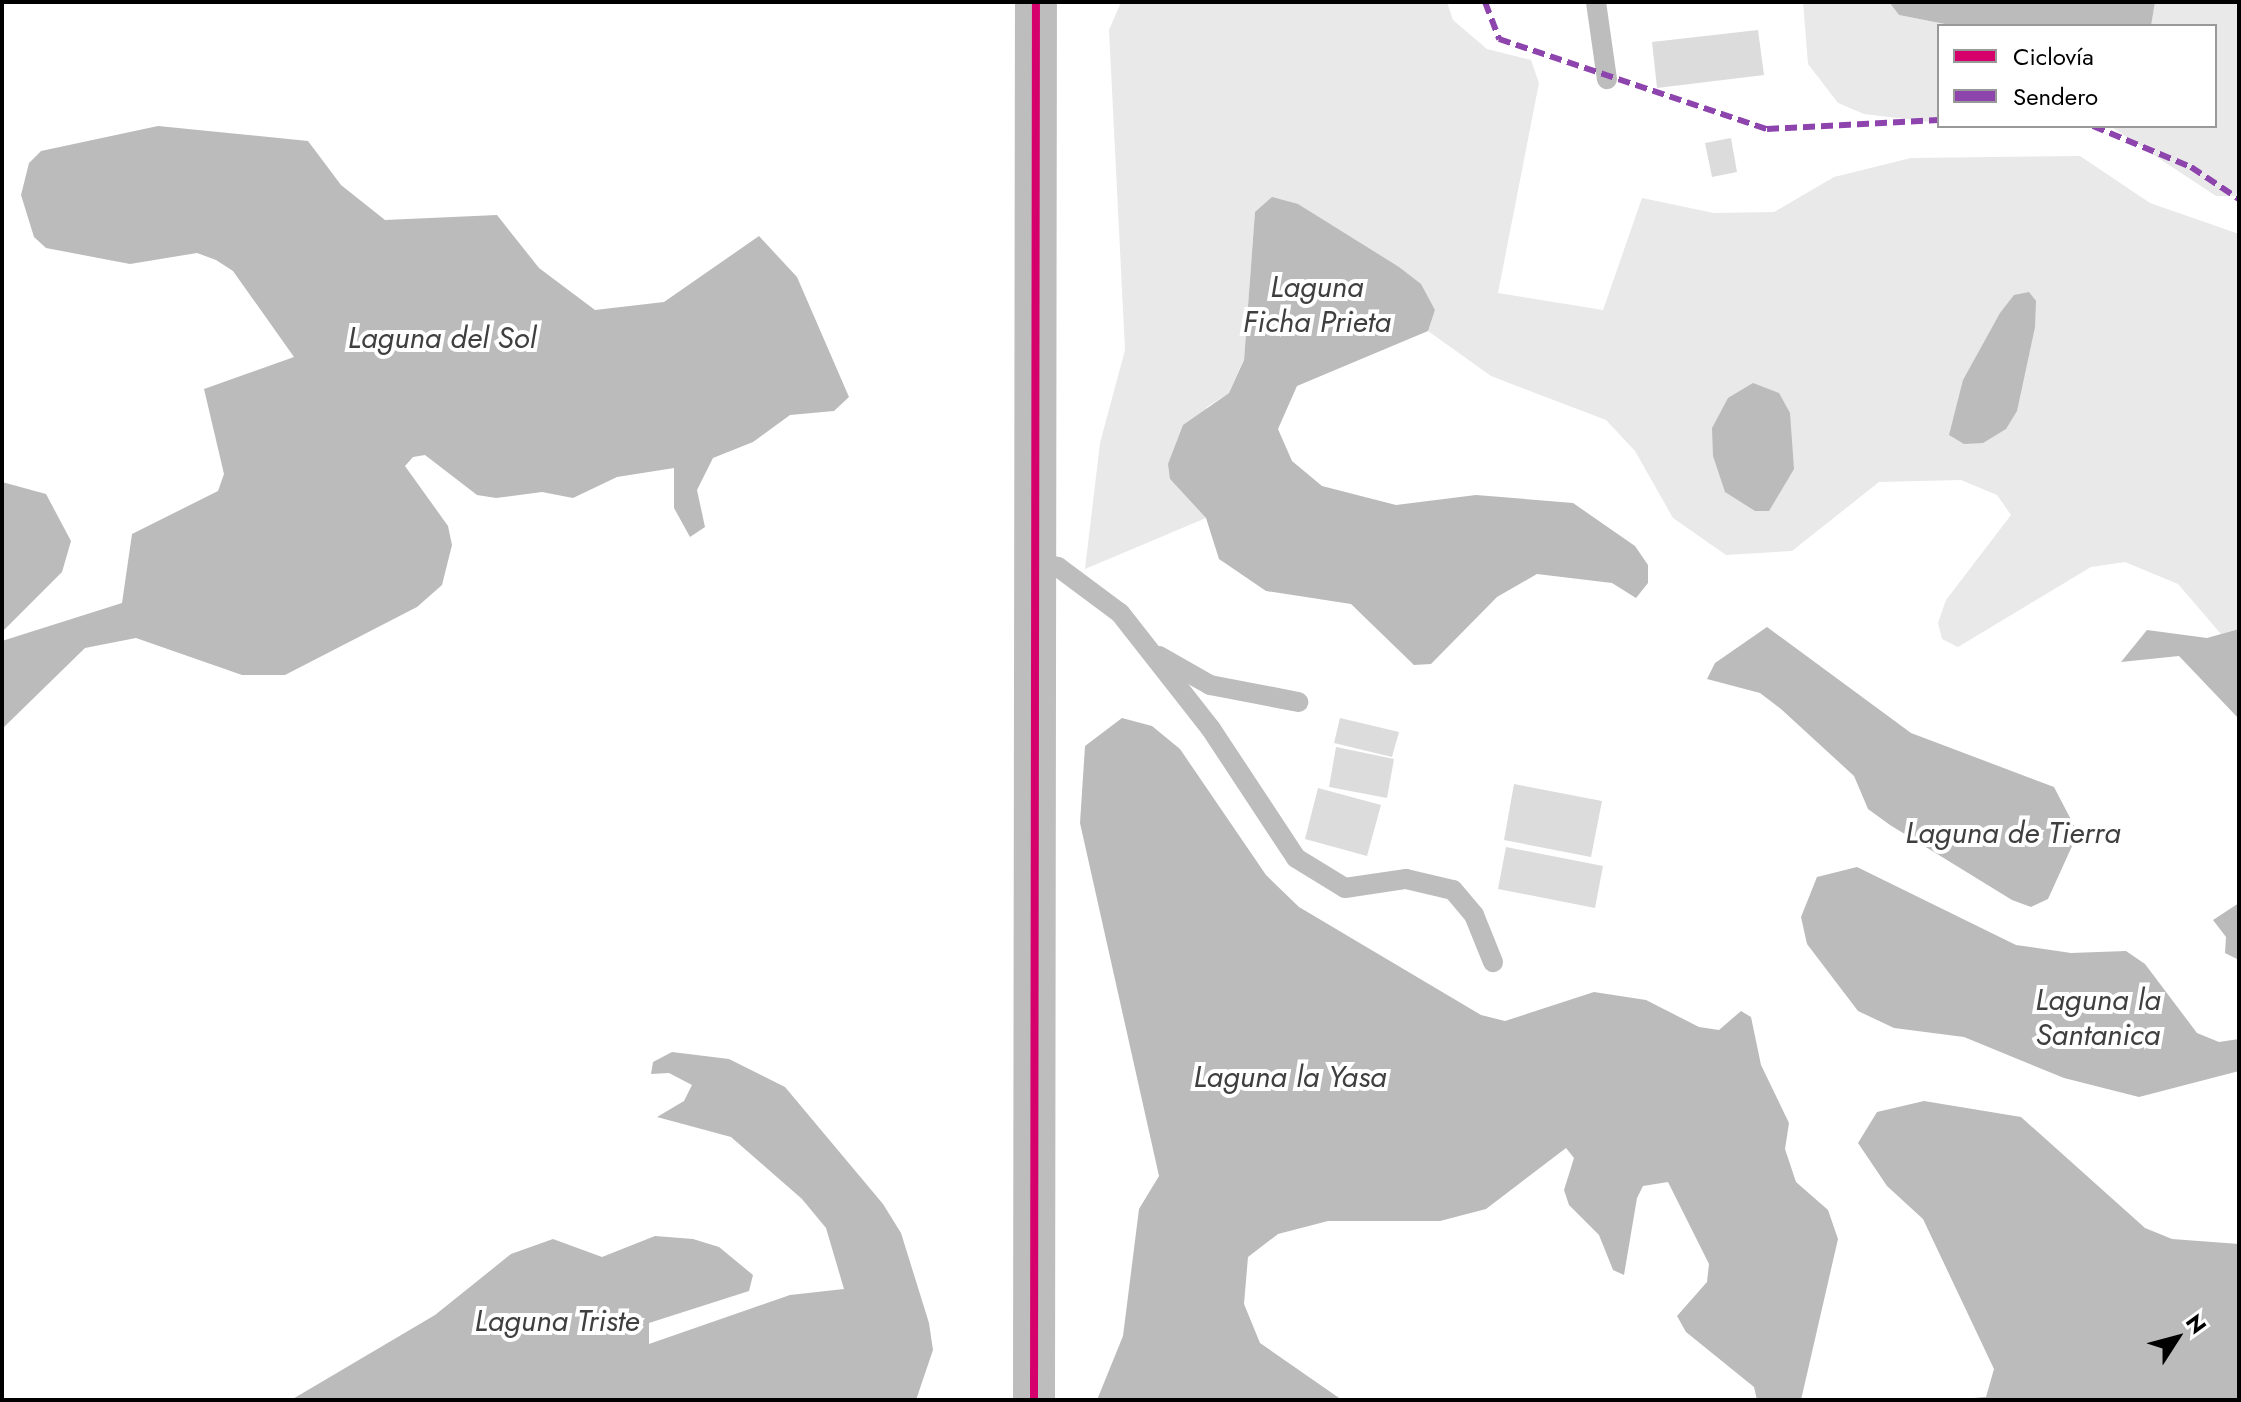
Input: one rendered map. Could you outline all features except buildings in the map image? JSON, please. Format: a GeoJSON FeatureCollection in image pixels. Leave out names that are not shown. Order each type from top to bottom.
{"type":"FeatureCollection","features":[{"type":"Feature","properties":{"kind":"street"},"geometry":{"type":"LineString","coordinates":[[1034,1400],[1036,2]]}},
{"type":"Feature","properties":{"kind":"lane"},"geometry":{"type":"LineString","coordinates":[[1596,2],[1607,79]]}},
{"type":"Feature","properties":{"kind":"lane"},"geometry":{"type":"LineString","coordinates":[[1035,561],[1086,586],[1120,613],[1137,639],[1211,729],[1296,858],[1345,888],[1406,879],[1453,890],[1474,915],[1493,962]]}},
{"type":"Feature","properties":{"kind":"lane"},"geometry":{"type":"LineString","coordinates":[[1137,639],[1179,672],[1210,685],[1298,702]]}},
{"type":"Feature","properties":{"kind":"shaded area"},"geometry":{"type":"Polygon","coordinates":[[[1121,2],[1447,2],[1453,20],[1487,49],[1531,60],[1539,83],[1498,293],[1603,310],[1642,198],[1714,213],[1774,212],[1834,177],[1911,158],[2080,156],[2150,203],[2239,234],[2239,629],[2221,634],[2178,584],[2125,562],[2091,567],[1958,647],[1942,639],[1938,623],[1946,600],[2011,515],[1997,495],[1961,480],[1879,482],[1792,551],[1726,555],[1673,518],[1635,451],[1606,420],[1491,376],[1428,331],[1435,310],[1420,284],[1298,204],[1255,212],[1244,359],[1229,393],[1207,407],[1170,479],[1206,518],[1085,569],[1100,443],[1125,350],[1109,30],[1121,2]]]}},
{"type":"Feature","properties":{"kind":"shaded area"},"geometry":{"type":"Polygon","coordinates":[[[1803,2],[1889,2],[1899,15],[1945,24],[1937,24],[1937,123],[1864,114],[1838,103],[1808,64],[1803,2]]]}},
{"type":"Feature","properties":{"kind":"shaded area"},"geometry":{"type":"Polygon","coordinates":[[[2155,2],[2239,2],[2239,196],[2216,196],[2113,128],[2217,128],[2217,24],[2151,24],[2155,2]]]}},
{"type":"Feature","properties":{"kind":"water"},"geometry":{"type":"Polygon","coordinates":[[[1889,2],[2155,2],[2151,24],[1945,24],[1899,15],[1889,2]]]}},
{"type":"Feature","properties":{"kind":"water","name":"Laguna del Sol"},"geometry":{"type":"Polygon","coordinates":[[[158,126],[308,141],[341,185],[385,220],[497,215],[539,268],[595,310],[664,302],[759,236],[797,277],[849,397],[834,411],[790,415],[753,442],[713,458],[697,490],[705,527],[690,537],[674,508],[674,468],[617,477],[573,498],[542,492],[496,498],[477,495],[425,455],[413,457],[405,466],[448,526],[452,545],[442,585],[417,607],[285,675],[242,675],[136,638],[85,648],[2,729],[2,641],[122,603],[132,534],[218,491],[224,474],[204,389],[294,357],[233,271],[216,260],[197,253],[130,264],[46,248],[34,237],[21,195],[29,163],[41,151],[158,126]]]}},
{"type":"Feature","properties":{"kind":"water","name":"Laguna Ficha Prieta"},"geometry":{"type":"Polygon","coordinates":[[[1272,197],[1298,204],[1399,267],[1421,284],[1435,310],[1428,331],[1297,386],[1278,429],[1292,461],[1322,486],[1396,505],[1476,495],[1573,503],[1635,546],[1648,565],[1648,583],[1636,598],[1612,583],[1537,574],[1497,597],[1431,664],[1414,665],[1351,604],[1266,591],[1219,559],[1206,518],[1170,479],[1168,464],[1183,425],[1229,393],[1244,360],[1255,212],[1272,197]]]}},
{"type":"Feature","properties":{"kind":"water"},"geometry":{"type":"Polygon","coordinates":[[[2029,292],[2036,301],[2035,327],[2017,411],[2006,429],[1983,443],[1964,444],[1949,435],[1963,380],[2000,313],[2014,295],[2029,292]]]}},
{"type":"Feature","properties":{"kind":"water"},"geometry":{"type":"Polygon","coordinates":[[[1753,383],[1779,393],[1790,413],[1794,469],[1769,511],[1755,511],[1725,492],[1713,456],[1712,428],[1728,398],[1753,383]]]}},
{"type":"Feature","properties":{"kind":"water"},"geometry":{"type":"Polygon","coordinates":[[[2,482],[46,494],[71,541],[62,572],[2,632],[2,482]]]}},
{"type":"Feature","properties":{"kind":"water","name":"Laguna de Tierra"},"geometry":{"type":"Polygon","coordinates":[[[1767,627],[1911,733],[2054,787],[2078,833],[2048,899],[2031,907],[2012,900],[1890,825],[1868,809],[1854,776],[1781,709],[1760,693],[1707,679],[1715,663],[1767,627]]]}},
{"type":"Feature","properties":{"kind":"water"},"geometry":{"type":"Polygon","coordinates":[[[2239,629],[2239,719],[2179,656],[2121,662],[2147,630],[2207,638],[2239,629]]]}},
{"type":"Feature","properties":{"kind":"water","name":"Laguna la Yasa"},"geometry":{"type":"Polygon","coordinates":[[[1122,718],[1152,726],[1180,749],[1266,875],[1299,907],[1481,1015],[1505,1021],[1594,992],[1646,1000],[1699,1027],[1719,1030],[1741,1011],[1751,1017],[1761,1065],[1789,1123],[1785,1149],[1796,1182],[1828,1210],[1838,1239],[1801,1400],[1757,1400],[1754,1387],[1686,1332],[1677,1316],[1707,1282],[1709,1264],[1668,1182],[1643,1186],[1637,1198],[1624,1275],[1613,1270],[1599,1235],[1569,1205],[1564,1190],[1574,1158],[1566,1148],[1486,1209],[1440,1221],[1328,1221],[1278,1234],[1248,1257],[1244,1304],[1260,1343],[1342,1400],[1097,1400],[1123,1336],[1139,1209],[1159,1176],[1080,823],[1085,746],[1122,718]]]}},
{"type":"Feature","properties":{"kind":"water","name":"Laguna la Santanica"},"geometry":{"type":"Polygon","coordinates":[[[1857,867],[2016,945],[2071,953],[2126,951],[2145,964],[2197,1033],[2219,1042],[2239,1039],[2239,1071],[2139,1097],[2064,1078],[1964,1037],[1894,1028],[1858,1011],[1807,944],[1801,917],[1817,877],[1857,867]]]}},
{"type":"Feature","properties":{"kind":"water"},"geometry":{"type":"Polygon","coordinates":[[[2239,903],[2239,960],[2225,953],[2226,937],[2213,920],[2239,903]]]}},
{"type":"Feature","properties":{"kind":"water","name":"Laguna Triste"},"geometry":{"type":"Polygon","coordinates":[[[672,1052],[729,1059],[785,1087],[883,1204],[901,1233],[929,1323],[933,1350],[916,1400],[291,1400],[435,1315],[511,1254],[553,1239],[602,1257],[655,1236],[693,1239],[719,1247],[753,1275],[749,1291],[649,1323],[649,1344],[790,1295],[844,1289],[826,1228],[802,1199],[731,1137],[657,1117],[684,1101],[692,1085],[669,1073],[651,1074],[653,1062],[672,1052]]]}},
{"type":"Feature","properties":{"kind":"water"},"geometry":{"type":"Polygon","coordinates":[[[1924,1101],[2021,1117],[2145,1228],[2172,1239],[2239,1244],[2239,1400],[1949,1400],[1986,1397],[1994,1369],[1923,1219],[1887,1186],[1858,1143],[1877,1112],[1924,1101]]]}},
{"type":"Feature","properties":{"kind":"marked path"},"geometry":{"type":"LineString","coordinates":[[1485,2],[1499,39],[1767,129],[1937,120]]}},
{"type":"Feature","properties":{"kind":"marked path"},"geometry":{"type":"LineString","coordinates":[[2098,128],[2191,167],[2239,199]]}},
{"type":"Feature","properties":{"kind":"cycle path"},"geometry":{"type":"LineString","coordinates":[[1034,1400],[1036,2]]}}]}
